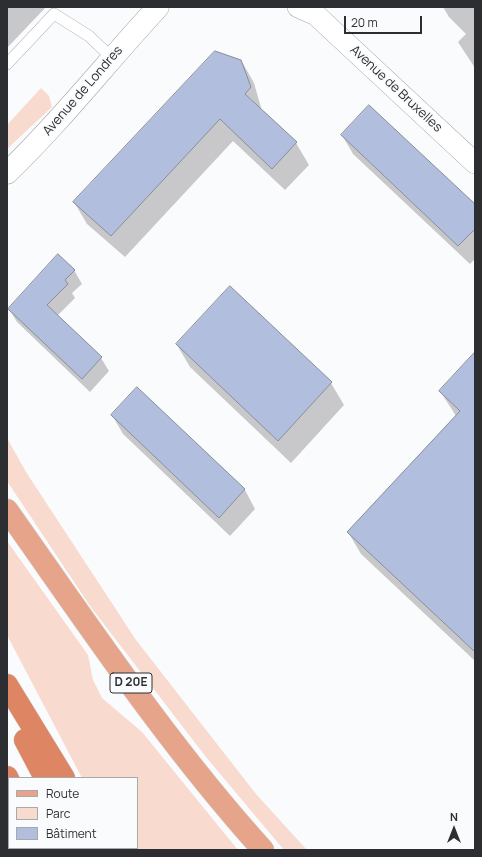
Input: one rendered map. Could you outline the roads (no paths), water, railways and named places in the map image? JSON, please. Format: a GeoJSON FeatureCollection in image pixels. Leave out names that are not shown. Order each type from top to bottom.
{"type":"FeatureCollection","features":[{"type":"Feature","properties":{"kind":"highway"},"geometry":{"type":"LineString","coordinates":[[7,685],[63,777]]}},
{"type":"Feature","properties":{"kind":"highway"},"geometry":{"type":"LineString","coordinates":[[7,707],[44,777]]}},
{"type":"Feature","properties":{"kind":"main road","name":"D 20E"},"geometry":{"type":"LineString","coordinates":[[7,510],[173,740],[233,817],[263,850]]}},
{"type":"Feature","properties":{"kind":"street","name":"Avenue de Londres"},"geometry":{"type":"LineString","coordinates":[[7,173],[56,123],[111,57],[158,7]]}},
{"type":"Feature","properties":{"kind":"street","name":"Avenue de Bruxelles"},"geometry":{"type":"LineString","coordinates":[[308,10],[475,163]]}},
{"type":"Feature","properties":{"kind":"lane"},"geometry":{"type":"LineString","coordinates":[[7,64],[54,14],[88,36],[111,57]]}}]}
